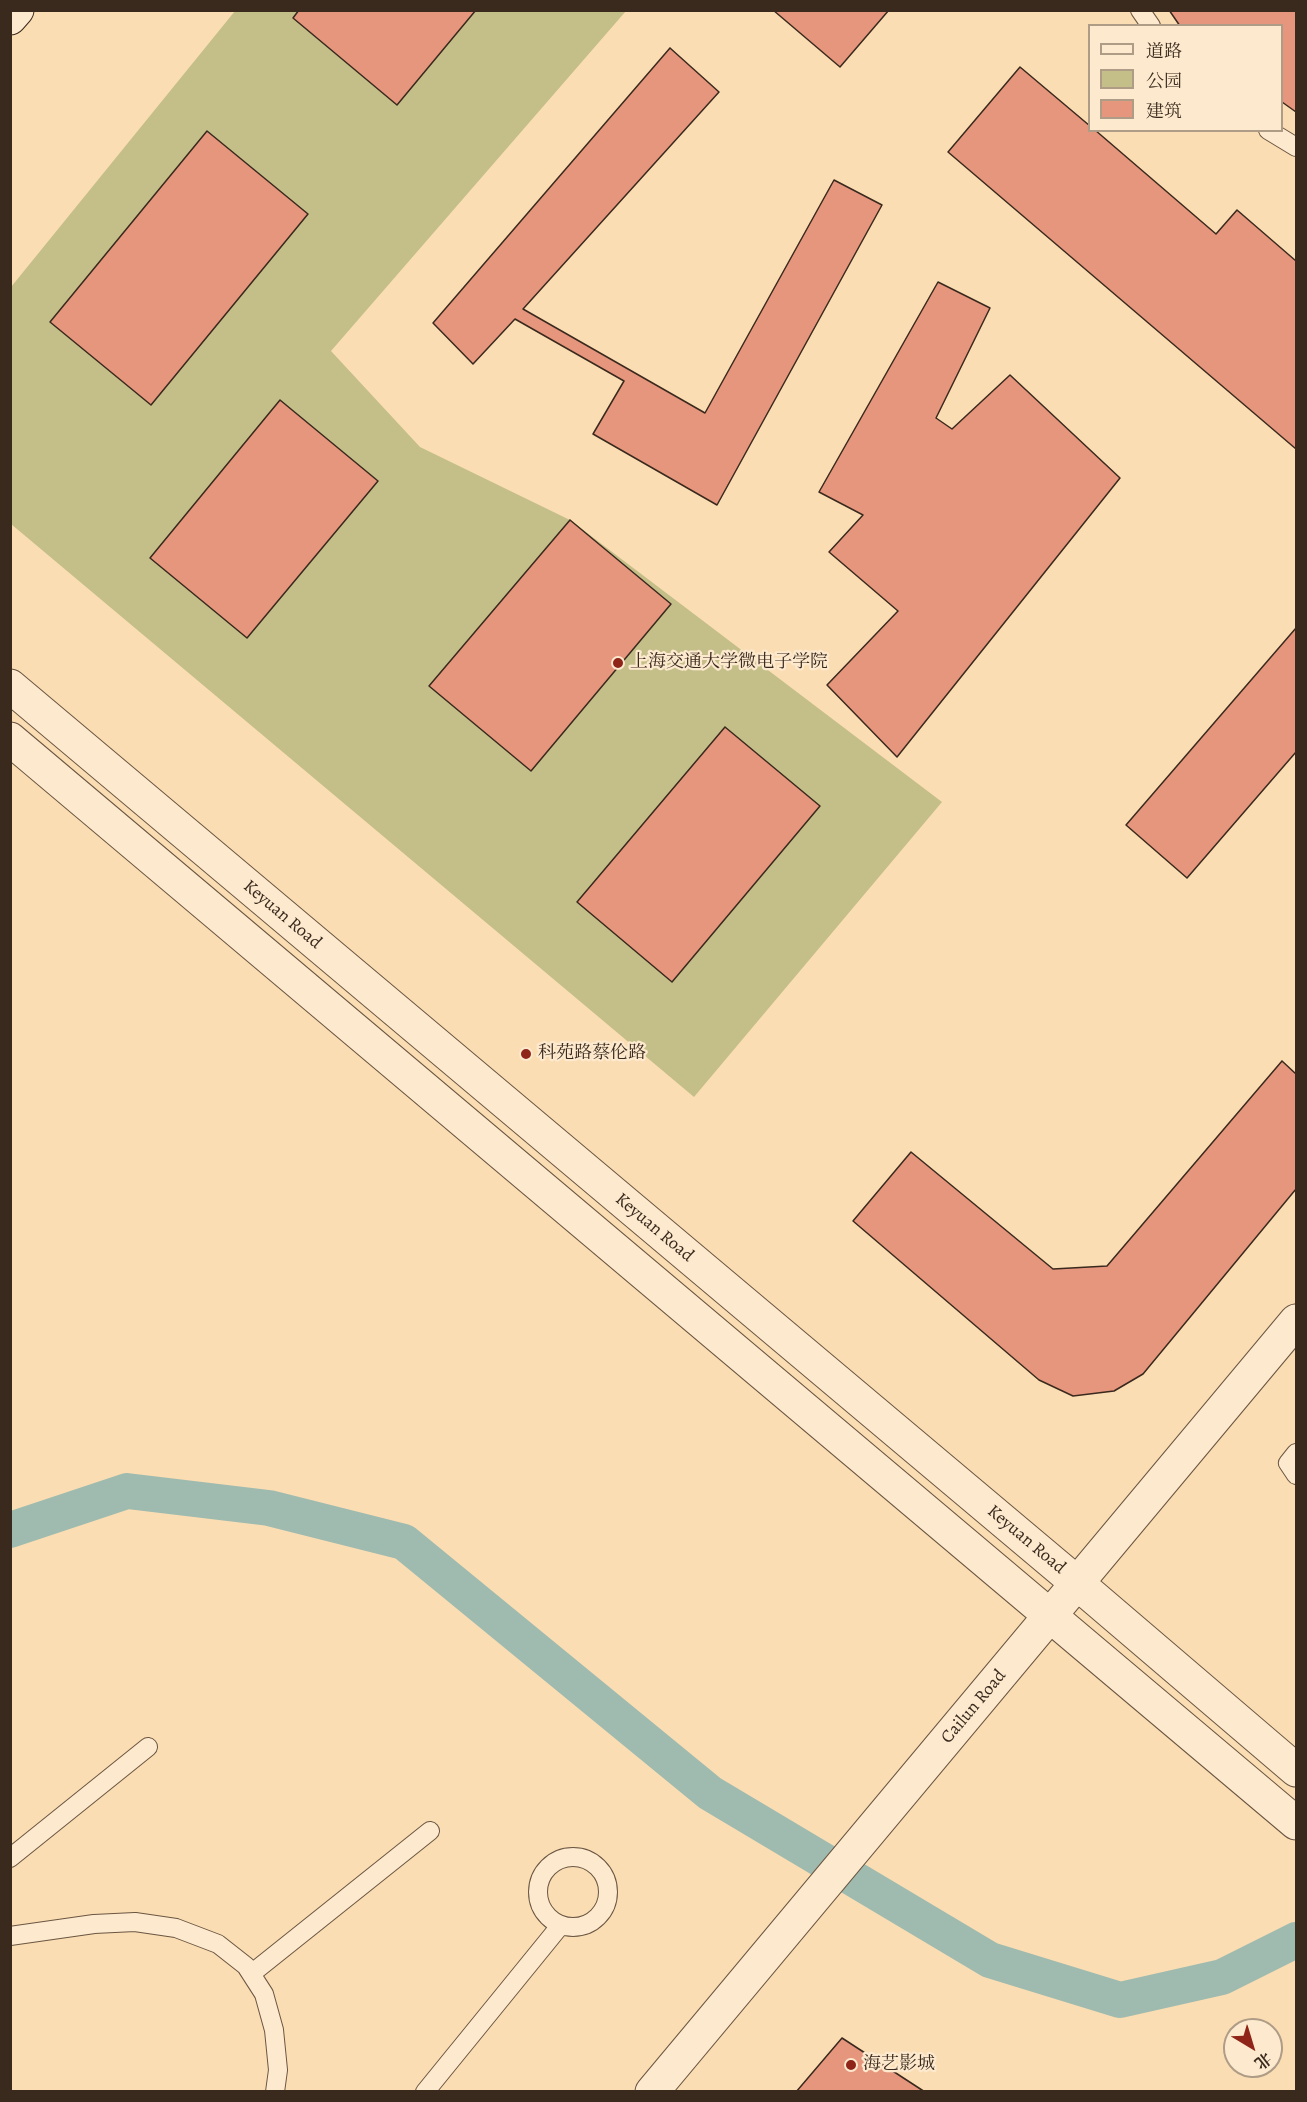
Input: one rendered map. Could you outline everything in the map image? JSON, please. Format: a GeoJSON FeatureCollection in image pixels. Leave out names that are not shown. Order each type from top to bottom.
{"type":"FeatureCollection","features":[{"type":"Feature","properties":{"kind":"street"},"geometry":{"type":"LineString","coordinates":[[10,18],[17,10]]}},
{"type":"Feature","properties":{"kind":"street","name":"Keyuan Road"},"geometry":{"type":"LineString","coordinates":[[10,686],[1077,1583],[1296,1770]]}},
{"type":"Feature","properties":{"kind":"street"},"geometry":{"type":"LineString","coordinates":[[10,739],[1296,1823]]}},
{"type":"Feature","properties":{"kind":"street","name":"Cailun Road"},"geometry":{"type":"LineString","coordinates":[[652,2091],[1296,1321]]}},
{"type":"Feature","properties":{"kind":"lane"},"geometry":{"type":"LineString","coordinates":[[1140,10],[1149,24]]}},
{"type":"Feature","properties":{"kind":"lane"},"geometry":{"type":"LineString","coordinates":[[1271,132],[1296,147]]}},
{"type":"Feature","properties":{"kind":"lane"},"geometry":{"type":"LineString","coordinates":[[1296,1453],[1288,1463],[1296,1474]]}},
{"type":"Feature","properties":{"kind":"lane"},"geometry":{"type":"LineString","coordinates":[[10,1858],[148,1747]]}},
{"type":"Feature","properties":{"kind":"lane"},"geometry":{"type":"LineString","coordinates":[[251,1974],[430,1831]]}},
{"type":"Feature","properties":{"kind":"lane"},"geometry":{"type":"LineString","coordinates":[[10,1936],[94,1924],[135,1922],[176,1928],[218,1944],[246,1966],[264,1994],[274,2030],[278,2070],[275,2091]]}},
{"type":"Feature","properties":{"kind":"lane"},"geometry":{"type":"LineString","coordinates":[[426,2091],[560,1926]]}},
{"type":"Feature","properties":{"kind":"green space"},"geometry":{"type":"Polygon","coordinates":[[[235,11],[626,11],[331,351],[420,447],[570,520],[942,802],[694,1097],[11,524],[11,287],[235,11]]]}},
{"type":"Feature","properties":{"kind":"building"},"geometry":{"type":"Polygon","coordinates":[[[299,10],[476,10],[397,105],[293,18],[299,10]]]}},
{"type":"Feature","properties":{"kind":"building"},"geometry":{"type":"Polygon","coordinates":[[[773,10],[889,10],[840,67],[773,10]]]}},
{"type":"Feature","properties":{"kind":"building"},"geometry":{"type":"Polygon","coordinates":[[[1169,10],[1296,10],[1296,112],[1283,103],[1283,24],[1179,24],[1169,10]]]}},
{"type":"Feature","properties":{"kind":"building"},"geometry":{"type":"Polygon","coordinates":[[[670,48],[719,92],[523,309],[705,413],[834,180],[882,205],[717,505],[593,434],[624,381],[515,319],[473,364],[433,323],[670,48]]]}},
{"type":"Feature","properties":{"kind":"building"},"geometry":{"type":"Polygon","coordinates":[[[1020,67],[1088,124],[1088,132],[1097,132],[1216,234],[1237,210],[1296,261],[1296,449],[948,152],[1020,67]]]}},
{"type":"Feature","properties":{"kind":"building"},"geometry":{"type":"Polygon","coordinates":[[[207,131],[308,214],[151,405],[50,322],[207,131]]]}},
{"type":"Feature","properties":{"kind":"building"},"geometry":{"type":"Polygon","coordinates":[[[938,282],[990,308],[936,418],[952,429],[1010,375],[1120,478],[897,757],[827,685],[898,611],[829,552],[863,515],[819,492],[938,282]]]}},
{"type":"Feature","properties":{"kind":"building"},"geometry":{"type":"Polygon","coordinates":[[[280,400],[378,481],[247,638],[150,558],[280,400]]]}},
{"type":"Feature","properties":{"kind":"building"},"geometry":{"type":"Polygon","coordinates":[[[570,520],[671,604],[531,771],[429,686],[570,520]]]}},
{"type":"Feature","properties":{"kind":"building"},"geometry":{"type":"Polygon","coordinates":[[[1296,628],[1296,752],[1187,878],[1126,825],[1296,628]]]}},
{"type":"Feature","properties":{"kind":"building"},"geometry":{"type":"Polygon","coordinates":[[[725,727],[820,806],[672,982],[577,902],[725,727]]]}},
{"type":"Feature","properties":{"kind":"building"},"geometry":{"type":"Polygon","coordinates":[[[1282,1061],[1296,1074],[1296,1189],[1143,1374],[1114,1391],[1073,1396],[1039,1380],[853,1221],[911,1152],[1053,1269],[1107,1266],[1282,1061]]]}},
{"type":"Feature","properties":{"kind":"building","name":"海艺影城"},"geometry":{"type":"Polygon","coordinates":[[[842,2038],[925,2092],[796,2092],[842,2038]]]}},
{"type":"Feature","properties":{"kind":"waterway"},"geometry":{"type":"LineString","coordinates":[[10,1530],[127,1491],[269,1508],[404,1542],[710,1793],[990,1960],[1120,2000],[1222,1977],[1296,1940]]}},
{"type":"Feature","properties":{"kind":"place","name":"上海交通大学微电子学院"},"geometry":{"type":"Point","coordinates":[618,663]}},
{"type":"Feature","properties":{"kind":"place","name":"科苑路蔡伦路"},"geometry":{"type":"Point","coordinates":[526,1054]}},
{"type":"Feature","properties":{"kind":"place","name":"海艺影城"},"geometry":{"type":"Point","coordinates":[851,2065]}}]}
